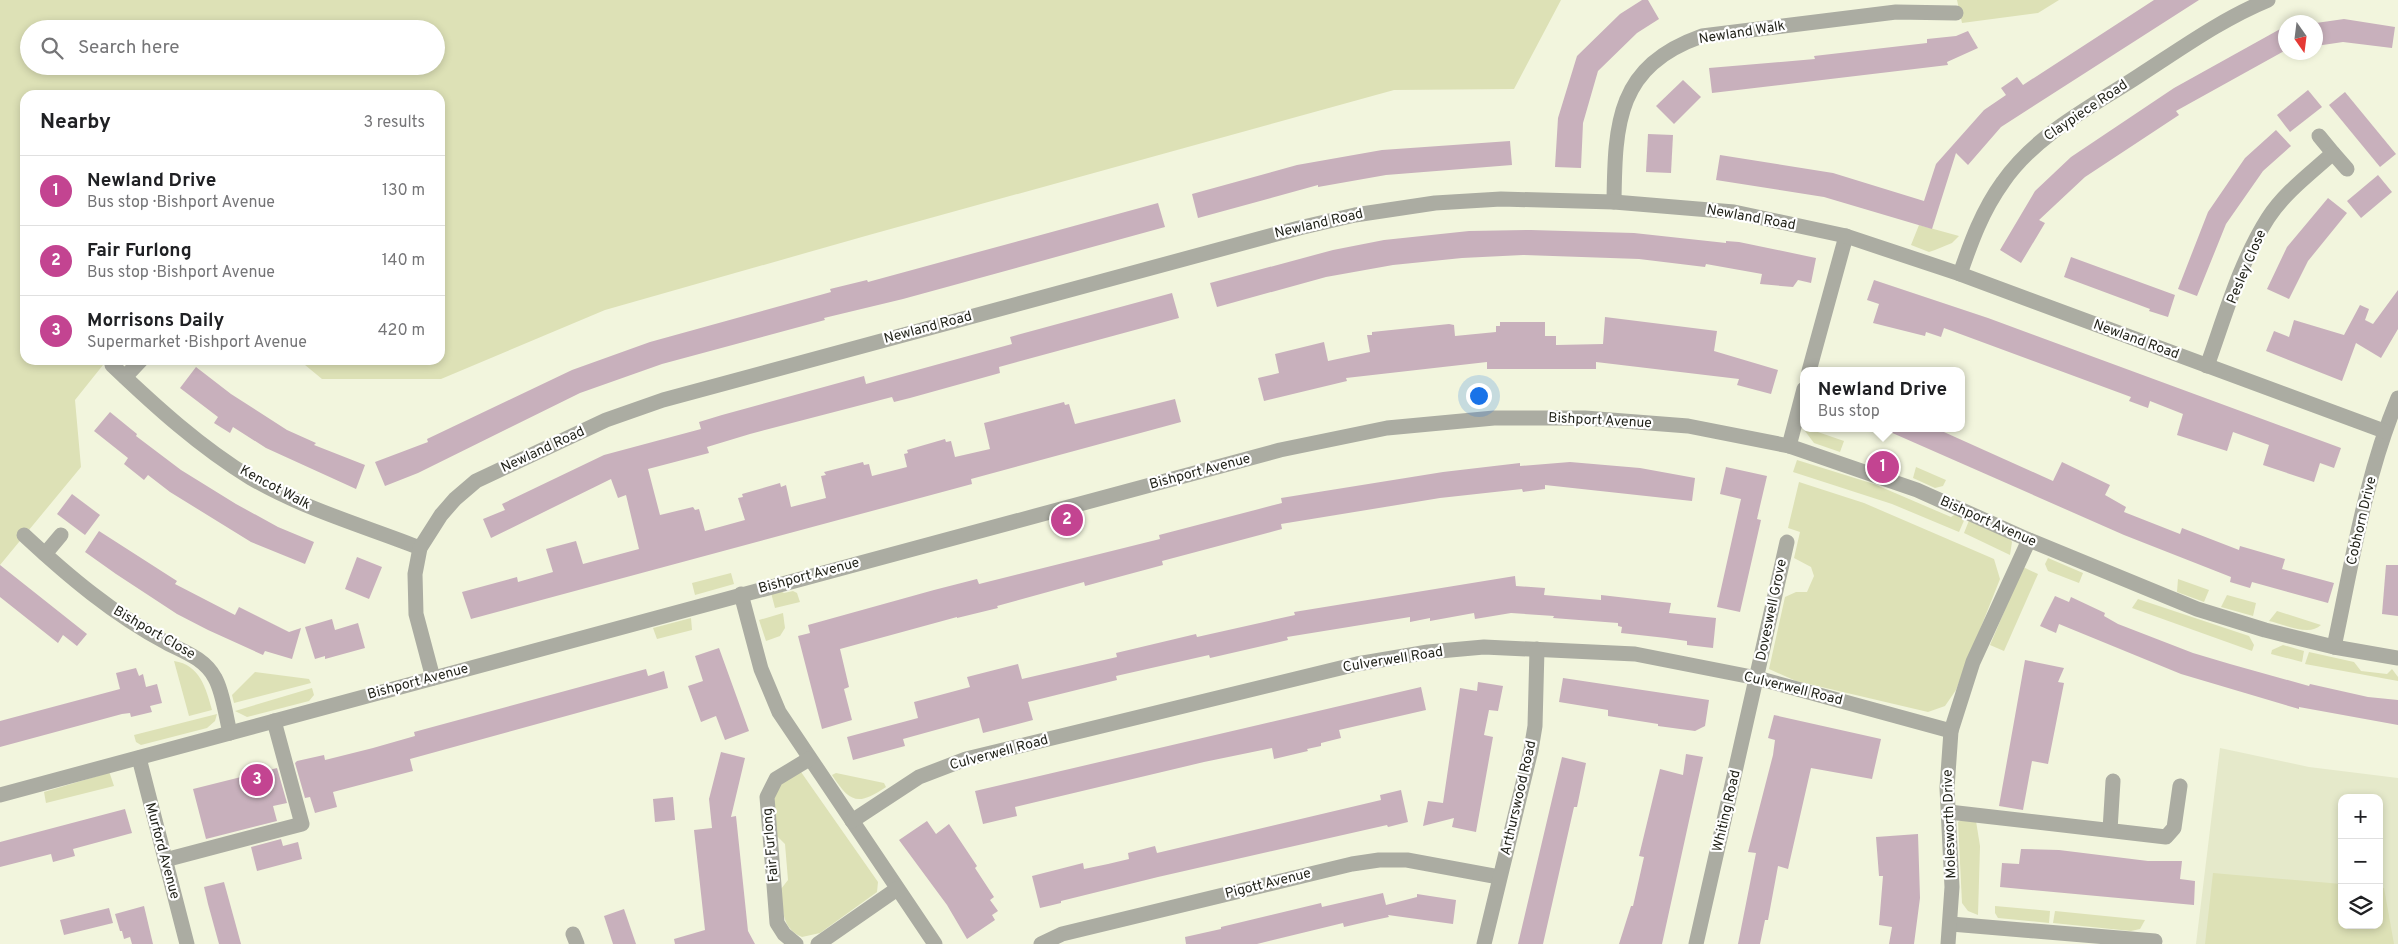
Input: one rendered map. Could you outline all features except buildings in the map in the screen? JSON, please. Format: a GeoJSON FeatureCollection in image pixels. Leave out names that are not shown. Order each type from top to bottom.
{"type":"FeatureCollection","features":[{"type":"Feature","properties":{"kind":"street","name":"Claypiece Road"},"geometry":{"type":"LineString","coordinates":[[1960,274],[1979,220],[2003,181],[2032,148],[2070,121],[2236,13],[2268,0]]}},
{"type":"Feature","properties":{"kind":"street","name":"Newland Walk"},"geometry":{"type":"LineString","coordinates":[[1614,202],[1617,132],[1627,96],[1648,67],[1678,45],[1702,36],[1895,6],[1956,13]]}},
{"type":"Feature","properties":{"kind":"street"},"geometry":{"type":"LineString","coordinates":[[2319,136],[2348,169]]}},
{"type":"Feature","properties":{"kind":"street","name":"Pesley Close"},"geometry":{"type":"LineString","coordinates":[[2207,366],[2250,251],[2269,216],[2296,185],[2333,153]]}},
{"type":"Feature","properties":{"kind":"street","name":"Newland Road"},"geometry":{"type":"LineString","coordinates":[[433,678],[416,614],[414,595],[415,574],[420,548],[441,515],[455,499],[476,482],[606,420],[663,400],[1186,257],[1355,215],[1435,203],[1501,199],[1614,202],[1734,212],[1846,236],[1960,274],[2384,431]]}},
{"type":"Feature","properties":{"kind":"street"},"geometry":{"type":"LineString","coordinates":[[1810,367],[1846,236]]}},
{"type":"Feature","properties":{"kind":"street","name":"Kencot Walk"},"geometry":{"type":"LineString","coordinates":[[112,365],[187,434],[251,478],[316,509],[420,548]]}},
{"type":"Feature","properties":{"kind":"street"},"geometry":{"type":"LineString","coordinates":[[125,377],[137,365]]}},
{"type":"Feature","properties":{"kind":"street","name":"Cobhorn Drive"},"geometry":{"type":"LineString","coordinates":[[2334,647],[2370,484],[2384,431],[2398,398]]}},
{"type":"Feature","properties":{"kind":"street"},"geometry":{"type":"LineString","coordinates":[[1789,446],[1800,404]]}},
{"type":"Feature","properties":{"kind":"street","name":"Bishport Avenue"},"geometry":{"type":"LineString","coordinates":[[0,795],[1280,450],[1387,428],[1494,418],[1586,418],[1688,426],[1789,446],[1917,490],[2029,540],[2197,609],[2265,630],[2334,647],[2398,658]]}},
{"type":"Feature","properties":{"kind":"street"},"geometry":{"type":"LineString","coordinates":[[45,554],[61,534]]}},
{"type":"Feature","properties":{"kind":"street","name":"Bishport Close"},"geometry":{"type":"LineString","coordinates":[[24,535],[78,584],[114,611],[139,627],[201,660],[215,678],[230,733]]}},
{"type":"Feature","properties":{"kind":"street","name":"Molesworth Drive"},"geometry":{"type":"LineString","coordinates":[[1948,944],[1951,924],[1952,887],[1947,788],[1951,731],[1972,662],[2029,540]]}},
{"type":"Feature","properties":{"kind":"street","name":"Doveswell Grove"},"geometry":{"type":"LineString","coordinates":[[1757,678],[1787,542]]}},
{"type":"Feature","properties":{"kind":"street"},"geometry":{"type":"LineString","coordinates":[[741,594],[761,669],[779,712],[935,944]]}},
{"type":"Feature","properties":{"kind":"street","name":"Culverwell Road"},"geometry":{"type":"LineString","coordinates":[[852,821],[919,777],[966,759],[1357,664],[1428,652],[1466,649],[1537,649],[1634,654],[1757,678],[1951,731]]}},
{"type":"Feature","properties":{"kind":"street","name":"Arthurswood Road"},"geometry":{"type":"LineString","coordinates":[[1484,944],[1531,750],[1535,726],[1537,649]]}},
{"type":"Feature","properties":{"kind":"street","name":"Whiting Road"},"geometry":{"type":"LineString","coordinates":[[1696,944],[1757,678]]}},
{"type":"Feature","properties":{"kind":"street"},"geometry":{"type":"LineString","coordinates":[[165,860],[302,824],[274,721]]}},
{"type":"Feature","properties":{"kind":"street","name":"Murford Avenue"},"geometry":{"type":"LineString","coordinates":[[139,758],[187,944]]}},
{"type":"Feature","properties":{"kind":"street","name":"Fair Furlong"},"geometry":{"type":"LineString","coordinates":[[796,944],[784,934],[777,923],[766,797],[776,779],[809,759]]}},
{"type":"Feature","properties":{"kind":"street"},"geometry":{"type":"LineString","coordinates":[[2110,830],[2113,781]]}},
{"type":"Feature","properties":{"kind":"street"},"geometry":{"type":"LineString","coordinates":[[1948,812],[2166,837],[2174,828],[2180,786]]}},
{"type":"Feature","properties":{"kind":"street","name":"Pigott Avenue"},"geometry":{"type":"LineString","coordinates":[[1041,944],[1062,934],[1361,862],[1408,860],[1499,878]]}},
{"type":"Feature","properties":{"kind":"street"},"geometry":{"type":"LineString","coordinates":[[818,944],[897,889]]}},
{"type":"Feature","properties":{"kind":"street"},"geometry":{"type":"LineString","coordinates":[[1951,924],[2155,941]]}},
{"type":"Feature","properties":{"kind":"shaded area"},"geometry":{"type":"Polygon","coordinates":[[[0,0],[1561,0],[1514,89],[1394,90],[605,310],[441,379],[322,379],[305,365],[445,365],[445,90],[20,90],[20,365],[103,365],[75,400],[81,467],[0,565],[0,0]]]}},
{"type":"Feature","properties":{"kind":"shaded area"},"geometry":{"type":"Polygon","coordinates":[[[1957,0],[2059,0],[2038,13],[1962,23],[1957,0]]]}},
{"type":"Feature","properties":{"kind":"shaded area"},"geometry":{"type":"Polygon","coordinates":[[[1919,225],[1959,236],[1952,243],[1929,252],[1911,245],[1919,225]]]}},
{"type":"Feature","properties":{"kind":"shaded area"},"geometry":{"type":"Polygon","coordinates":[[[1806,432],[1818,432],[1844,441],[1840,452],[1814,443],[1806,432]]]}},
{"type":"Feature","properties":{"kind":"shaded area"},"geometry":{"type":"Polygon","coordinates":[[[1797,460],[1874,484],[1951,517],[1959,512],[1966,516],[1959,532],[1892,504],[1793,472],[1797,460]]]}},
{"type":"Feature","properties":{"kind":"shaded area"},"geometry":{"type":"Polygon","coordinates":[[[1916,467],[1946,480],[1943,486],[1935,488],[1913,478],[1916,467]]]}},
{"type":"Feature","properties":{"kind":"shaded area"},"geometry":{"type":"Polygon","coordinates":[[[1799,482],[1864,503],[1994,559],[2000,579],[1956,690],[1945,706],[1928,712],[1796,681],[1769,669],[1785,597],[1796,592],[1807,592],[1814,576],[1811,567],[1794,558],[1800,532],[1788,528],[1799,482]]]}},
{"type":"Feature","properties":{"kind":"shaded area"},"geometry":{"type":"Polygon","coordinates":[[[1970,518],[2006,534],[2012,542],[2010,555],[1964,533],[1970,518]]]}},
{"type":"Feature","properties":{"kind":"shaded area"},"geometry":{"type":"Polygon","coordinates":[[[2048,558],[2083,573],[2079,583],[2048,571],[2045,564],[2048,558]]]}},
{"type":"Feature","properties":{"kind":"shaded area"},"geometry":{"type":"Polygon","coordinates":[[[2023,567],[2038,574],[2004,651],[1990,645],[2023,567]]]}},
{"type":"Feature","properties":{"kind":"shaded area"},"geometry":{"type":"Polygon","coordinates":[[[731,573],[734,584],[695,595],[692,583],[731,573]]]}},
{"type":"Feature","properties":{"kind":"shaded area"},"geometry":{"type":"Polygon","coordinates":[[[2178,579],[2209,590],[2204,602],[2177,592],[2178,579]]]}},
{"type":"Feature","properties":{"kind":"shaded area"},"geometry":{"type":"Polygon","coordinates":[[[775,588],[784,593],[793,591],[797,593],[800,602],[775,608],[770,589],[775,588]]]}},
{"type":"Feature","properties":{"kind":"shaded area"},"geometry":{"type":"Polygon","coordinates":[[[2227,595],[2256,603],[2253,616],[2221,607],[2227,595]]]}},
{"type":"Feature","properties":{"kind":"shaded area"},"geometry":{"type":"Polygon","coordinates":[[[2138,599],[2249,636],[2254,645],[2252,651],[2132,608],[2138,599]]]}},
{"type":"Feature","properties":{"kind":"shaded area"},"geometry":{"type":"Polygon","coordinates":[[[2277,611],[2321,625],[2310,630],[2303,630],[2269,621],[2277,611]]]}},
{"type":"Feature","properties":{"kind":"shaded area"},"geometry":{"type":"Polygon","coordinates":[[[783,613],[785,628],[780,636],[766,641],[759,620],[783,613]]]}},
{"type":"Feature","properties":{"kind":"shaded area"},"geometry":{"type":"Polygon","coordinates":[[[691,618],[692,630],[657,639],[653,628],[691,618]]]}},
{"type":"Feature","properties":{"kind":"shaded area"},"geometry":{"type":"Polygon","coordinates":[[[2283,645],[2304,651],[2302,662],[2271,654],[2272,650],[2283,645]]]}},
{"type":"Feature","properties":{"kind":"shaded area"},"geometry":{"type":"Polygon","coordinates":[[[2309,652],[2354,662],[2361,671],[2387,674],[2392,669],[2398,677],[2398,681],[2305,664],[2309,652]]]}},
{"type":"Feature","properties":{"kind":"shaded area"},"geometry":{"type":"Polygon","coordinates":[[[174,661],[183,663],[196,672],[204,686],[212,710],[189,716],[174,661]]]}},
{"type":"Feature","properties":{"kind":"shaded area"},"geometry":{"type":"Polygon","coordinates":[[[255,672],[309,679],[311,683],[234,703],[232,695],[255,672]]]}},
{"type":"Feature","properties":{"kind":"shaded area"},"geometry":{"type":"Polygon","coordinates":[[[312,688],[314,695],[309,701],[247,717],[235,711],[312,688]]]}},
{"type":"Feature","properties":{"kind":"shaded area"},"geometry":{"type":"Polygon","coordinates":[[[217,714],[215,721],[207,728],[141,745],[136,742],[134,735],[217,714]]]}},
{"type":"Feature","properties":{"kind":"shaded area"},"geometry":{"type":"Polygon","coordinates":[[[2220,748],[2309,767],[2398,778],[2398,944],[2196,944],[2220,748]]]}},
{"type":"Feature","properties":{"kind":"shaded area"},"geometry":{"type":"Polygon","coordinates":[[[108,768],[114,786],[46,803],[44,792],[101,775],[108,768]]]}},
{"type":"Feature","properties":{"kind":"shaded area"},"geometry":{"type":"Polygon","coordinates":[[[801,772],[878,882],[877,892],[820,933],[802,937],[790,929],[784,917],[781,889],[788,880],[785,844],[775,834],[771,799],[780,784],[801,772]]]}},
{"type":"Feature","properties":{"kind":"shaded area"},"geometry":{"type":"Polygon","coordinates":[[[836,773],[884,783],[886,787],[868,797],[855,799],[838,784],[832,775],[836,773]]]}},
{"type":"Feature","properties":{"kind":"shaded area"},"geometry":{"type":"Polygon","coordinates":[[[1962,820],[1976,821],[1980,846],[1978,915],[1968,911],[1962,903],[1958,822],[1962,820]]]}},
{"type":"Feature","properties":{"kind":"shaded area"},"geometry":{"type":"Polygon","coordinates":[[[2213,873],[2338,884],[2338,929],[2383,929],[2384,888],[2394,944],[2205,944],[2213,873]]]}},
{"type":"Feature","properties":{"kind":"shaded area"},"geometry":{"type":"Polygon","coordinates":[[[1995,906],[2050,911],[2049,923],[1998,918],[1995,913],[1995,906]]]}},
{"type":"Feature","properties":{"kind":"shaded area"},"geometry":{"type":"Polygon","coordinates":[[[2055,911],[2145,920],[2140,929],[2131,931],[2053,923],[2055,911]]]}},
{"type":"Feature","properties":{"kind":"place","name":"Newland Drive"},"geometry":{"type":"Point","coordinates":[1883,467]}},
{"type":"Feature","properties":{"kind":"place","name":"Fair Furlong"},"geometry":{"type":"Point","coordinates":[1067,520]}},
{"type":"Feature","properties":{"kind":"place","name":"Morrisons Daily"},"geometry":{"type":"Point","coordinates":[257,780]}}]}
